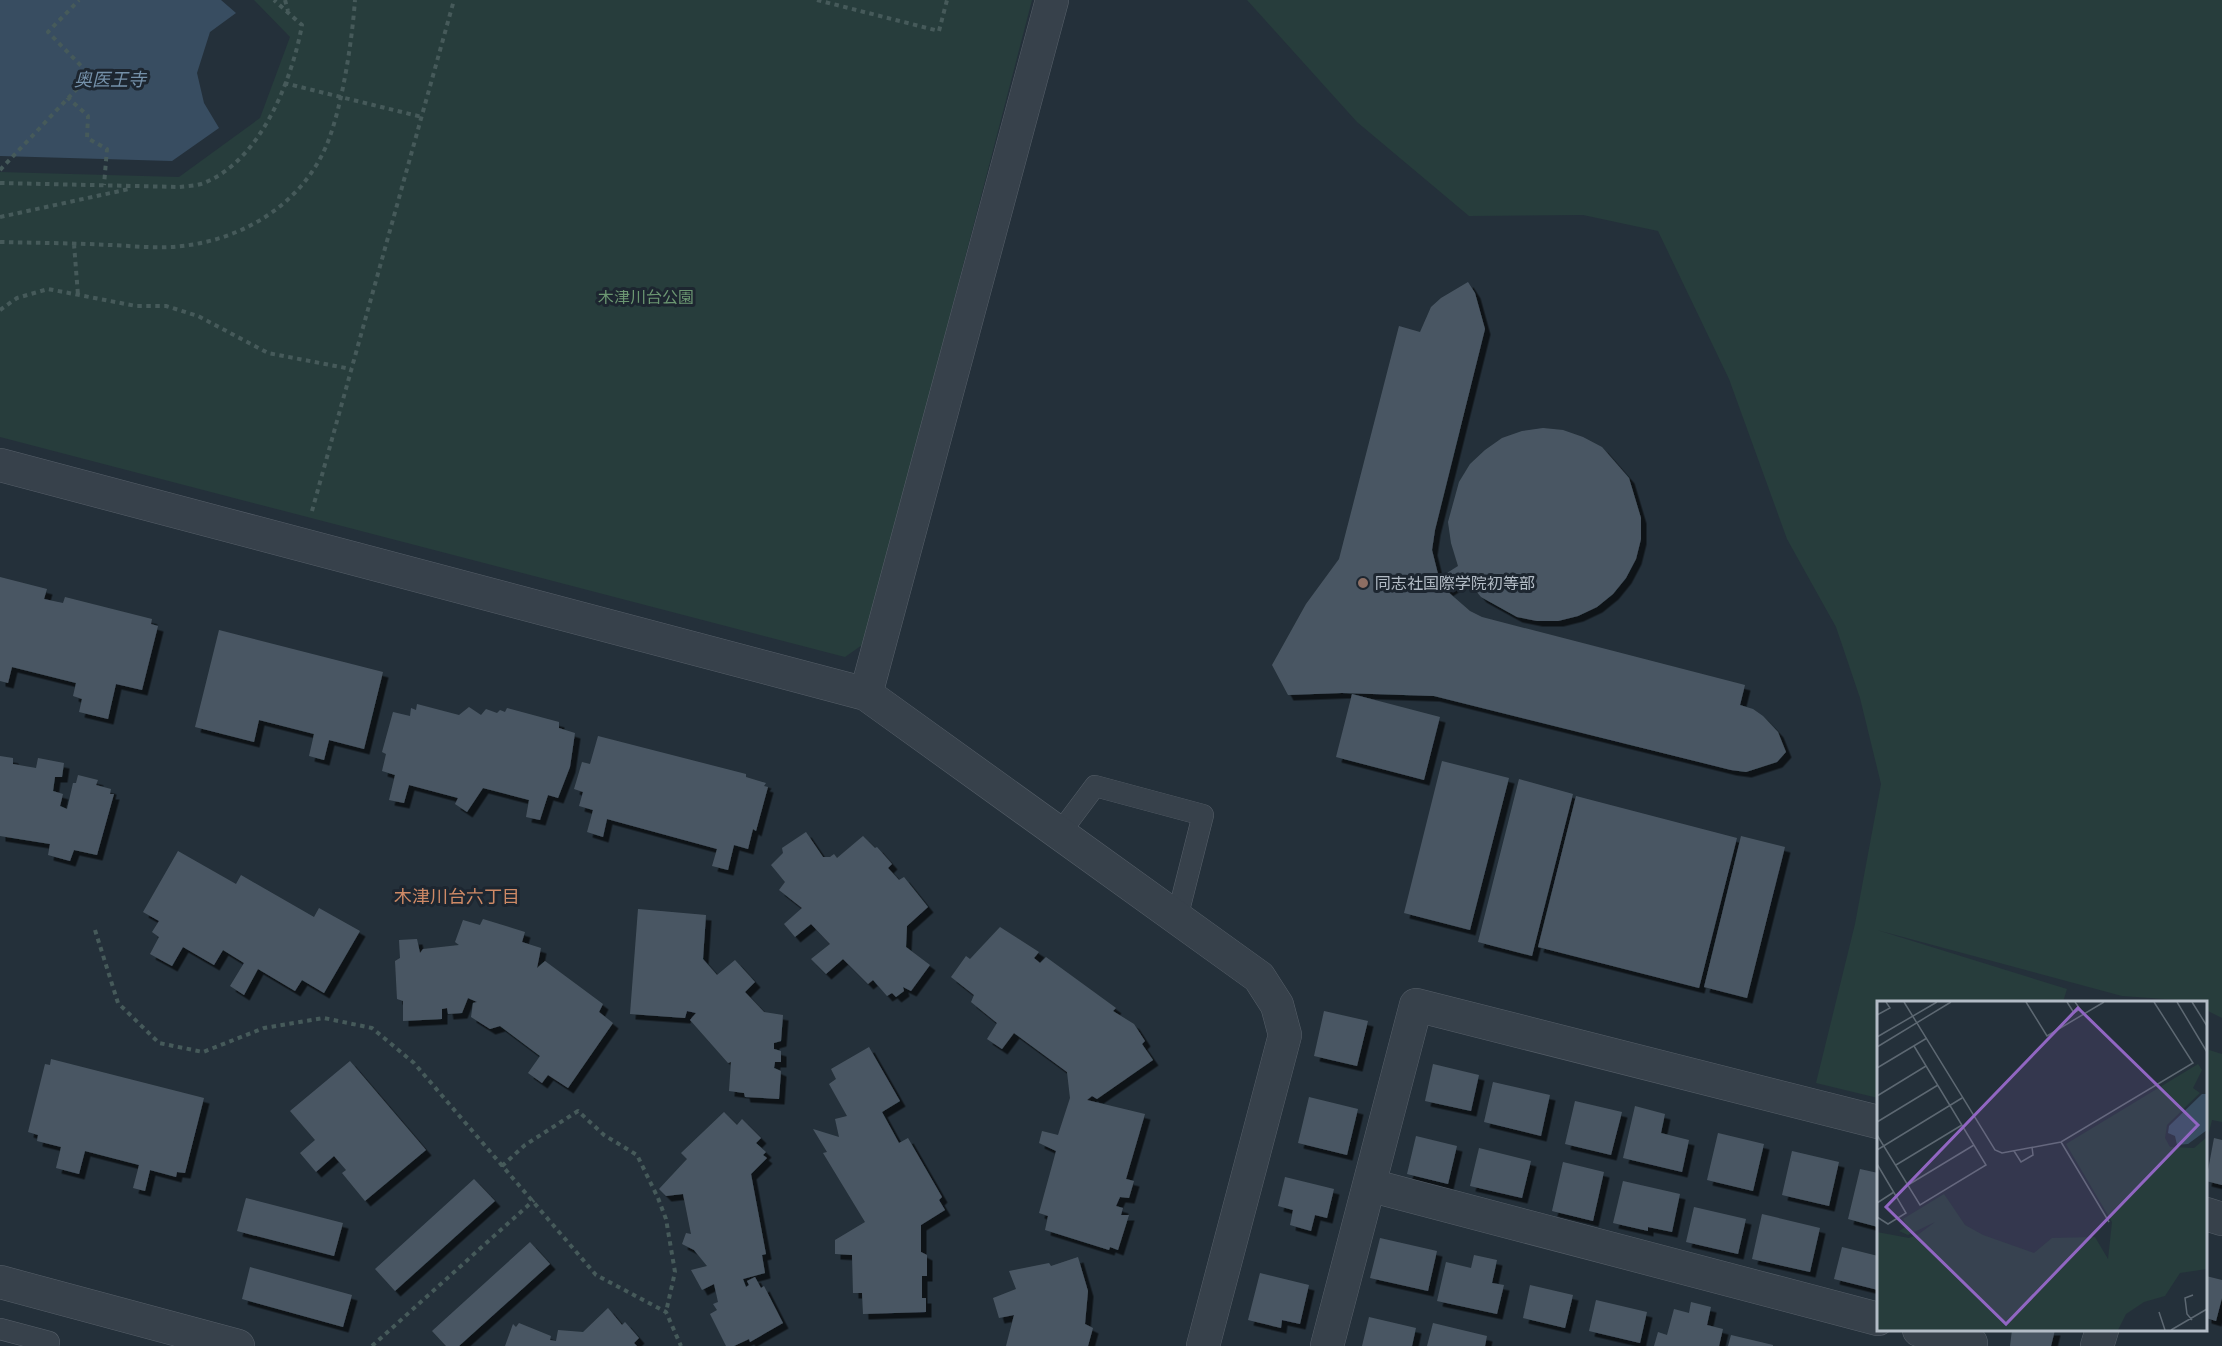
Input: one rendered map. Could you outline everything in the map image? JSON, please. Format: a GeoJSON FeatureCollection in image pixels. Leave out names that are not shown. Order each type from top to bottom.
{"type":"FeatureCollection","features":[{"type":"Feature","properties":{"kind":"street"},"geometry":{"type":"LineString","coordinates":[[866,694],[1052,0]]}},
{"type":"Feature","properties":{"kind":"street"},"geometry":{"type":"LineString","coordinates":[[0,465],[866,694],[1259,977],[1276,1005],[1285,1035],[1203,1346]]}},
{"type":"Feature","properties":{"kind":"street"},"geometry":{"type":"LineString","coordinates":[[1327,1346],[1416,1005],[1877,1122]]}},
{"type":"Feature","properties":{"kind":"street"},"geometry":{"type":"LineString","coordinates":[[1369,1185],[1877,1319]]}},
{"type":"Feature","properties":{"kind":"street"},"geometry":{"type":"LineString","coordinates":[[2207,1215],[2222,1219]]}},
{"type":"Feature","properties":{"kind":"street"},"geometry":{"type":"LineString","coordinates":[[0,1282],[238,1346]]}},
{"type":"Feature","properties":{"kind":"street"},"geometry":{"type":"LineString","coordinates":[[1929,1331],[1972,1340]]}},
{"type":"Feature","properties":{"kind":"street"},"geometry":{"type":"LineString","coordinates":[[2097,1346],[2101,1331]]}},
{"type":"Feature","properties":{"kind":"lane"},"geometry":{"type":"LineString","coordinates":[[1059,834],[1095,786],[1203,815],[1177,918]]}},
{"type":"Feature","properties":{"kind":"lane"},"geometry":{"type":"LineString","coordinates":[[0,1329],[50,1342],[48,1346]]}},
{"type":"Feature","properties":{"kind":"path"},"geometry":{"type":"LineString","coordinates":[[0,170],[90,75],[48,32],[79,0]]}},
{"type":"Feature","properties":{"kind":"path"},"geometry":{"type":"LineString","coordinates":[[0,183],[104,185],[136,188],[179,187],[204,183],[227,170],[255,142],[275,107],[298,48],[302,25],[274,0]]}},
{"type":"Feature","properties":{"kind":"path"},"geometry":{"type":"LineString","coordinates":[[285,0],[289,13]]}},
{"type":"Feature","properties":{"kind":"path"},"geometry":{"type":"LineString","coordinates":[[0,242],[148,248],[183,246],[220,240],[258,224],[284,204],[310,173],[329,140],[352,39],[355,0]]}},
{"type":"Feature","properties":{"kind":"path"},"geometry":{"type":"LineString","coordinates":[[311,515],[454,0]]}},
{"type":"Feature","properties":{"kind":"path"},"geometry":{"type":"LineString","coordinates":[[817,0],[939,32],[947,0]]}},
{"type":"Feature","properties":{"kind":"path"},"geometry":{"type":"LineString","coordinates":[[284,83],[422,117]]}},
{"type":"Feature","properties":{"kind":"path"},"geometry":{"type":"LineString","coordinates":[[67,97],[88,116],[87,138],[107,149],[104,185]]}},
{"type":"Feature","properties":{"kind":"path"},"geometry":{"type":"LineString","coordinates":[[0,217],[136,188]]}},
{"type":"Feature","properties":{"kind":"path"},"geometry":{"type":"LineString","coordinates":[[74,244],[78,295]]}},
{"type":"Feature","properties":{"kind":"path"},"geometry":{"type":"LineString","coordinates":[[0,310],[17,298],[48,289],[136,306],[166,306],[198,316],[268,353],[351,369]]}},
{"type":"Feature","properties":{"kind":"path"},"geometry":{"type":"LineString","coordinates":[[95,930],[118,1003],[159,1042],[203,1052],[264,1028],[324,1018],[372,1028],[414,1064],[534,1200],[596,1275],[666,1312]]}},
{"type":"Feature","properties":{"kind":"path"},"geometry":{"type":"LineString","coordinates":[[502,1166],[525,1145],[578,1111],[604,1135],[637,1155],[666,1219],[675,1272],[666,1312],[681,1346]]}},
{"type":"Feature","properties":{"kind":"path"},"geometry":{"type":"LineString","coordinates":[[372,1346],[534,1200]]}},
{"type":"Feature","properties":{"kind":"green space","name":"木津川台公園"},"geometry":{"type":"Polygon","coordinates":[[[254,0],[1032,0],[865,643],[845,657],[0,437],[0,172],[179,177],[260,118],[290,37],[254,0]]]}},
{"type":"Feature","properties":{"kind":"green space"},"geometry":{"type":"Polygon","coordinates":[[[1247,0],[2222,0],[2222,1018],[2207,1010],[2207,1001],[2122,996],[1877,930],[2067,989],[2063,1001],[1877,1001],[1877,1098],[1816,1083],[1855,924],[1881,784],[1860,698],[1836,627],[1787,539],[1729,379],[1658,231],[1583,215],[1469,216],[1357,122],[1247,0]]]}},
{"type":"Feature","properties":{"kind":"green space"},"geometry":{"type":"Polygon","coordinates":[[[2207,1049],[2222,1054],[2222,1122],[2212,1120],[2207,1140],[2207,1049]]]}},
{"type":"Feature","properties":{"kind":"water","name":"奥医王寺"},"geometry":{"type":"Polygon","coordinates":[[[0,0],[221,0],[236,13],[210,32],[197,73],[204,103],[219,128],[172,161],[0,156],[0,0]]]}},
{"type":"Feature","properties":{"kind":"building"},"geometry":{"type":"Polygon","coordinates":[[[1468,282],[1475,293],[1485,329],[1435,530],[1432,550],[1439,578],[1458,566],[1448,522],[1459,482],[1470,464],[1485,450],[1502,438],[1522,431],[1543,428],[1563,430],[1602,447],[1629,478],[1641,518],[1641,539],[1636,559],[1626,578],[1613,594],[1597,607],[1578,616],[1558,621],[1537,621],[1517,617],[1481,597],[1466,579],[1447,591],[1470,611],[1482,617],[1745,685],[1740,705],[1753,709],[1763,716],[1778,732],[1786,752],[1777,762],[1746,772],[1731,770],[1434,696],[1342,693],[1288,695],[1272,665],[1306,604],[1339,559],[1399,326],[1420,332],[1431,307],[1441,298],[1468,282]]]}},
{"type":"Feature","properties":{"kind":"building"},"geometry":{"type":"Polygon","coordinates":[[[0,577],[47,589],[44,599],[63,603],[65,597],[152,619],[151,624],[158,626],[142,690],[116,684],[108,719],[79,712],[82,699],[73,696],[76,683],[12,667],[8,683],[0,681],[0,577]]]}},
{"type":"Feature","properties":{"kind":"building"},"geometry":{"type":"Polygon","coordinates":[[[219,630],[383,672],[364,749],[329,740],[324,760],[309,756],[314,734],[259,720],[254,742],[195,727],[219,630]]]}},
{"type":"Feature","properties":{"kind":"building"},"geometry":{"type":"Polygon","coordinates":[[[1352,694],[1440,717],[1424,780],[1336,757],[1352,694]]]}},
{"type":"Feature","properties":{"kind":"building"},"geometry":{"type":"Polygon","coordinates":[[[417,704],[459,715],[469,707],[481,715],[486,709],[497,713],[500,710],[505,712],[507,708],[559,722],[559,728],[575,733],[570,767],[558,798],[548,795],[540,820],[526,817],[529,800],[483,788],[467,812],[455,804],[458,798],[409,785],[404,803],[389,800],[395,775],[382,771],[386,754],[382,752],[393,712],[410,716],[411,708],[416,710],[417,704]]]}},
{"type":"Feature","properties":{"kind":"building"},"geometry":{"type":"Polygon","coordinates":[[[598,736],[746,774],[746,777],[766,783],[764,786],[768,787],[756,831],[753,829],[748,849],[734,845],[728,870],[712,866],[717,849],[607,819],[603,837],[587,832],[593,810],[579,806],[583,792],[574,789],[582,762],[590,764],[598,736]]]}},
{"type":"Feature","properties":{"kind":"building"},"geometry":{"type":"Polygon","coordinates":[[[0,756],[13,758],[13,764],[36,768],[38,758],[64,763],[62,777],[55,777],[53,791],[63,794],[60,806],[67,809],[73,783],[76,783],[78,775],[98,780],[96,785],[111,789],[110,794],[114,794],[97,855],[74,850],[70,861],[48,855],[50,844],[0,836],[0,756]]]}},
{"type":"Feature","properties":{"kind":"building"},"geometry":{"type":"Polygon","coordinates":[[[1442,761],[1509,778],[1470,930],[1404,913],[1442,761]]]}},
{"type":"Feature","properties":{"kind":"building"},"geometry":{"type":"Polygon","coordinates":[[[1519,779],[1573,794],[1532,956],[1478,942],[1519,779]]]}},
{"type":"Feature","properties":{"kind":"building"},"geometry":{"type":"Polygon","coordinates":[[[1576,796],[1737,838],[1699,988],[1538,947],[1576,796]]]}},
{"type":"Feature","properties":{"kind":"building"},"geometry":{"type":"Polygon","coordinates":[[[806,832],[823,857],[830,857],[834,854],[837,858],[863,836],[875,848],[877,847],[892,864],[888,868],[899,880],[904,877],[928,907],[907,926],[906,947],[930,965],[911,991],[903,987],[904,991],[896,997],[892,993],[887,996],[873,980],[868,984],[843,959],[826,974],[811,959],[830,944],[811,924],[795,937],[784,924],[802,908],[779,890],[785,882],[771,865],[783,853],[782,848],[806,832]]]}},
{"type":"Feature","properties":{"kind":"building"},"geometry":{"type":"Polygon","coordinates":[[[1741,836],[1785,847],[1747,998],[1704,987],[1741,836]]]}},
{"type":"Feature","properties":{"kind":"building"},"geometry":{"type":"Polygon","coordinates":[[[178,851],[236,884],[241,875],[314,917],[319,908],[360,931],[324,993],[302,980],[295,991],[258,969],[244,995],[230,986],[244,963],[223,950],[214,965],[183,947],[172,966],[150,954],[159,937],[152,932],[159,921],[143,912],[178,851]]]}},
{"type":"Feature","properties":{"kind":"building"},"geometry":{"type":"Polygon","coordinates":[[[638,909],[706,915],[703,959],[717,975],[735,960],[755,982],[745,992],[764,1012],[783,1015],[781,1041],[774,1043],[774,1049],[781,1051],[781,1062],[775,1062],[774,1068],[781,1071],[779,1099],[745,1097],[744,1093],[729,1091],[731,1062],[728,1063],[690,1020],[696,1013],[687,1011],[685,1018],[630,1014],[638,909]]]}},
{"type":"Feature","properties":{"kind":"building"},"geometry":{"type":"Polygon","coordinates":[[[483,919],[525,932],[522,942],[541,948],[537,968],[545,961],[603,1004],[599,1012],[613,1023],[568,1088],[548,1075],[542,1083],[528,1073],[540,1056],[500,1026],[490,1029],[471,1017],[473,1003],[477,1002],[468,998],[462,1013],[448,1014],[447,1008],[442,1009],[442,1019],[403,1021],[403,1001],[397,999],[395,961],[400,958],[399,940],[417,939],[420,953],[423,949],[459,945],[455,942],[463,920],[480,925],[483,919]]]}},
{"type":"Feature","properties":{"kind":"building"},"geometry":{"type":"Polygon","coordinates":[[[1000,927],[1039,952],[1034,958],[1040,963],[1046,957],[1116,1008],[1113,1011],[1134,1024],[1145,1041],[1142,1044],[1153,1060],[1097,1099],[1092,1096],[1087,1100],[1145,1114],[1126,1179],[1134,1181],[1129,1198],[1120,1197],[1116,1206],[1123,1208],[1121,1215],[1129,1215],[1118,1250],[1110,1247],[1109,1250],[1045,1230],[1048,1216],[1039,1213],[1056,1151],[1039,1143],[1042,1131],[1058,1135],[1070,1098],[1067,1072],[1014,1033],[1002,1049],[987,1039],[997,1023],[971,1002],[974,995],[951,977],[966,956],[970,959],[1000,927]]]}},
{"type":"Feature","properties":{"kind":"building"},"geometry":{"type":"Polygon","coordinates":[[[1324,1011],[1368,1021],[1357,1066],[1314,1056],[1324,1011]]]}},
{"type":"Feature","properties":{"kind":"building"},"geometry":{"type":"Polygon","coordinates":[[[869,1047],[900,1101],[882,1112],[899,1143],[908,1138],[942,1197],[939,1200],[945,1210],[921,1225],[921,1252],[927,1255],[927,1276],[922,1276],[922,1298],[926,1298],[926,1312],[863,1314],[862,1293],[853,1293],[852,1255],[835,1254],[835,1240],[865,1222],[823,1153],[827,1152],[813,1129],[839,1137],[835,1119],[847,1116],[829,1084],[836,1079],[831,1069],[869,1047]]]}},
{"type":"Feature","properties":{"kind":"building"},"geometry":{"type":"Polygon","coordinates":[[[51,1059],[204,1098],[185,1173],[177,1172],[176,1177],[150,1170],[145,1191],[133,1188],[139,1165],[85,1151],[79,1174],[56,1168],[61,1147],[37,1141],[38,1135],[28,1132],[45,1064],[50,1065],[51,1059]]]}},
{"type":"Feature","properties":{"kind":"building"},"geometry":{"type":"Polygon","coordinates":[[[350,1061],[426,1150],[365,1201],[342,1173],[346,1170],[334,1156],[316,1172],[300,1153],[315,1140],[290,1111],[350,1061]]]}},
{"type":"Feature","properties":{"kind":"building"},"geometry":{"type":"Polygon","coordinates":[[[1433,1064],[1479,1075],[1471,1111],[1425,1101],[1433,1064]]]}},
{"type":"Feature","properties":{"kind":"building"},"geometry":{"type":"Polygon","coordinates":[[[1493,1082],[1550,1095],[1541,1136],[1484,1122],[1493,1082]]]}},
{"type":"Feature","properties":{"kind":"building"},"geometry":{"type":"Polygon","coordinates":[[[1309,1097],[1358,1109],[1347,1155],[1298,1143],[1309,1097]]]}},
{"type":"Feature","properties":{"kind":"building"},"geometry":{"type":"Polygon","coordinates":[[[1575,1101],[1622,1112],[1611,1155],[1565,1144],[1575,1101]]]}},
{"type":"Feature","properties":{"kind":"building"},"geometry":{"type":"Polygon","coordinates":[[[1635,1106],[1665,1114],[1661,1133],[1689,1140],[1682,1172],[1623,1158],[1635,1106]]]}},
{"type":"Feature","properties":{"kind":"building"},"geometry":{"type":"Polygon","coordinates":[[[724,1112],[737,1125],[742,1119],[761,1138],[756,1143],[766,1152],[763,1155],[767,1158],[751,1174],[766,1254],[762,1255],[765,1273],[743,1279],[746,1287],[749,1285],[747,1281],[755,1277],[761,1288],[764,1286],[783,1323],[750,1342],[749,1339],[734,1346],[726,1346],[710,1314],[717,1310],[713,1304],[718,1302],[714,1284],[702,1290],[691,1270],[707,1266],[694,1250],[682,1244],[686,1233],[691,1234],[683,1194],[666,1196],[659,1189],[687,1159],[681,1153],[724,1112]]]}},
{"type":"Feature","properties":{"kind":"building"},"geometry":{"type":"Polygon","coordinates":[[[1718,1133],[1764,1144],[1753,1191],[1707,1180],[1718,1133]]]}},
{"type":"Feature","properties":{"kind":"building"},"geometry":{"type":"Polygon","coordinates":[[[1416,1136],[1457,1146],[1448,1184],[1407,1174],[1416,1136]]]}},
{"type":"Feature","properties":{"kind":"building"},"geometry":{"type":"Polygon","coordinates":[[[2214,1138],[2222,1140],[2222,1185],[2207,1181],[2214,1138]]]}},
{"type":"Feature","properties":{"kind":"building"},"geometry":{"type":"Polygon","coordinates":[[[1479,1148],[1531,1161],[1522,1198],[1470,1186],[1479,1148]]]}},
{"type":"Feature","properties":{"kind":"building"},"geometry":{"type":"Polygon","coordinates":[[[1792,1151],[1839,1162],[1829,1206],[1782,1195],[1792,1151]]]}},
{"type":"Feature","properties":{"kind":"building"},"geometry":{"type":"Polygon","coordinates":[[[1563,1162],[1604,1172],[1593,1221],[1552,1211],[1563,1162]]]}},
{"type":"Feature","properties":{"kind":"building"},"geometry":{"type":"Polygon","coordinates":[[[1860,1169],[1877,1173],[1877,1227],[1848,1219],[1860,1169]]]}},
{"type":"Feature","properties":{"kind":"building"},"geometry":{"type":"Polygon","coordinates":[[[1285,1177],[1334,1189],[1327,1218],[1315,1215],[1311,1231],[1290,1225],[1293,1210],[1278,1206],[1285,1177]]]}},
{"type":"Feature","properties":{"kind":"building"},"geometry":{"type":"Polygon","coordinates":[[[474,1179],[495,1201],[395,1291],[375,1269],[474,1179]]]}},
{"type":"Feature","properties":{"kind":"building"},"geometry":{"type":"Polygon","coordinates":[[[1623,1181],[1680,1194],[1672,1232],[1648,1227],[1648,1231],[1613,1223],[1623,1181]]]}},
{"type":"Feature","properties":{"kind":"building"},"geometry":{"type":"Polygon","coordinates":[[[246,1198],[343,1223],[334,1256],[237,1231],[246,1198]]]}},
{"type":"Feature","properties":{"kind":"building"},"geometry":{"type":"Polygon","coordinates":[[[1694,1207],[1746,1219],[1738,1254],[1686,1242],[1694,1207]]]}},
{"type":"Feature","properties":{"kind":"building"},"geometry":{"type":"Polygon","coordinates":[[[1762,1214],[1820,1228],[1810,1272],[1752,1259],[1762,1214]]]}},
{"type":"Feature","properties":{"kind":"building"},"geometry":{"type":"Polygon","coordinates":[[[1380,1238],[1437,1251],[1428,1291],[1370,1278],[1380,1238]]]}},
{"type":"Feature","properties":{"kind":"building"},"geometry":{"type":"Polygon","coordinates":[[[530,1242],[550,1264],[459,1346],[446,1346],[432,1331],[530,1242]]]}},
{"type":"Feature","properties":{"kind":"building"},"geometry":{"type":"Polygon","coordinates":[[[1842,1247],[1877,1256],[1877,1290],[1834,1279],[1842,1247]]]}},
{"type":"Feature","properties":{"kind":"building"},"geometry":{"type":"Polygon","coordinates":[[[1474,1255],[1497,1260],[1492,1283],[1504,1285],[1497,1314],[1437,1301],[1446,1262],[1471,1268],[1474,1255]]]}},
{"type":"Feature","properties":{"kind":"building"},"geometry":{"type":"Polygon","coordinates":[[[1078,1257],[1088,1291],[1085,1324],[1093,1328],[1088,1346],[1006,1346],[1014,1315],[999,1318],[993,1298],[1016,1289],[1009,1271],[1049,1263],[1051,1266],[1078,1257]]]}},
{"type":"Feature","properties":{"kind":"building"},"geometry":{"type":"Polygon","coordinates":[[[250,1267],[352,1295],[343,1327],[242,1299],[250,1267]]]}},
{"type":"Feature","properties":{"kind":"building"},"geometry":{"type":"Polygon","coordinates":[[[1260,1273],[1309,1285],[1300,1324],[1282,1320],[1281,1328],[1248,1320],[1260,1273]]]}},
{"type":"Feature","properties":{"kind":"building"},"geometry":{"type":"Polygon","coordinates":[[[2207,1276],[2222,1280],[2222,1298],[2216,1321],[2207,1318],[2207,1276]]]}},
{"type":"Feature","properties":{"kind":"building"},"geometry":{"type":"Polygon","coordinates":[[[1530,1285],[1573,1295],[1565,1328],[1523,1318],[1530,1285]]]}},
{"type":"Feature","properties":{"kind":"building"},"geometry":{"type":"Polygon","coordinates":[[[1596,1300],[1647,1312],[1640,1343],[1589,1331],[1596,1300]]]}},
{"type":"Feature","properties":{"kind":"building"},"geometry":{"type":"Polygon","coordinates":[[[1691,1302],[1711,1307],[1707,1325],[1723,1329],[1719,1346],[1654,1346],[1658,1332],[1667,1335],[1674,1309],[1689,1313],[1691,1302]]]}},
{"type":"Feature","properties":{"kind":"building"},"geometry":{"type":"Polygon","coordinates":[[[608,1308],[622,1325],[625,1322],[639,1338],[634,1343],[637,1346],[505,1346],[513,1324],[516,1327],[519,1323],[551,1336],[550,1340],[556,1341],[558,1330],[583,1332],[608,1308]]]}},
{"type":"Feature","properties":{"kind":"building"},"geometry":{"type":"Polygon","coordinates":[[[1369,1317],[1416,1328],[1412,1346],[1362,1346],[1369,1317]]]}},
{"type":"Feature","properties":{"kind":"building"},"geometry":{"type":"Polygon","coordinates":[[[1433,1323],[1487,1336],[1485,1346],[1427,1346],[1433,1323]]]}},
{"type":"Feature","properties":{"kind":"building"},"geometry":{"type":"Polygon","coordinates":[[[2012,1331],[2055,1331],[2051,1346],[2010,1346],[2012,1331]]]}},
{"type":"Feature","properties":{"kind":"building"},"geometry":{"type":"Polygon","coordinates":[[[1731,1335],[1773,1345],[1773,1346],[1728,1346],[1731,1335]]]}},
{"type":"Feature","properties":{"kind":"place","name":"同志社国際学院初等部"},"geometry":{"type":"Point","coordinates":[1363,583]}},
{"type":"Feature","properties":{"kind":"district","name":"木津川台六丁目"},"geometry":{"type":"Point","coordinates":[457,896]}}]}
